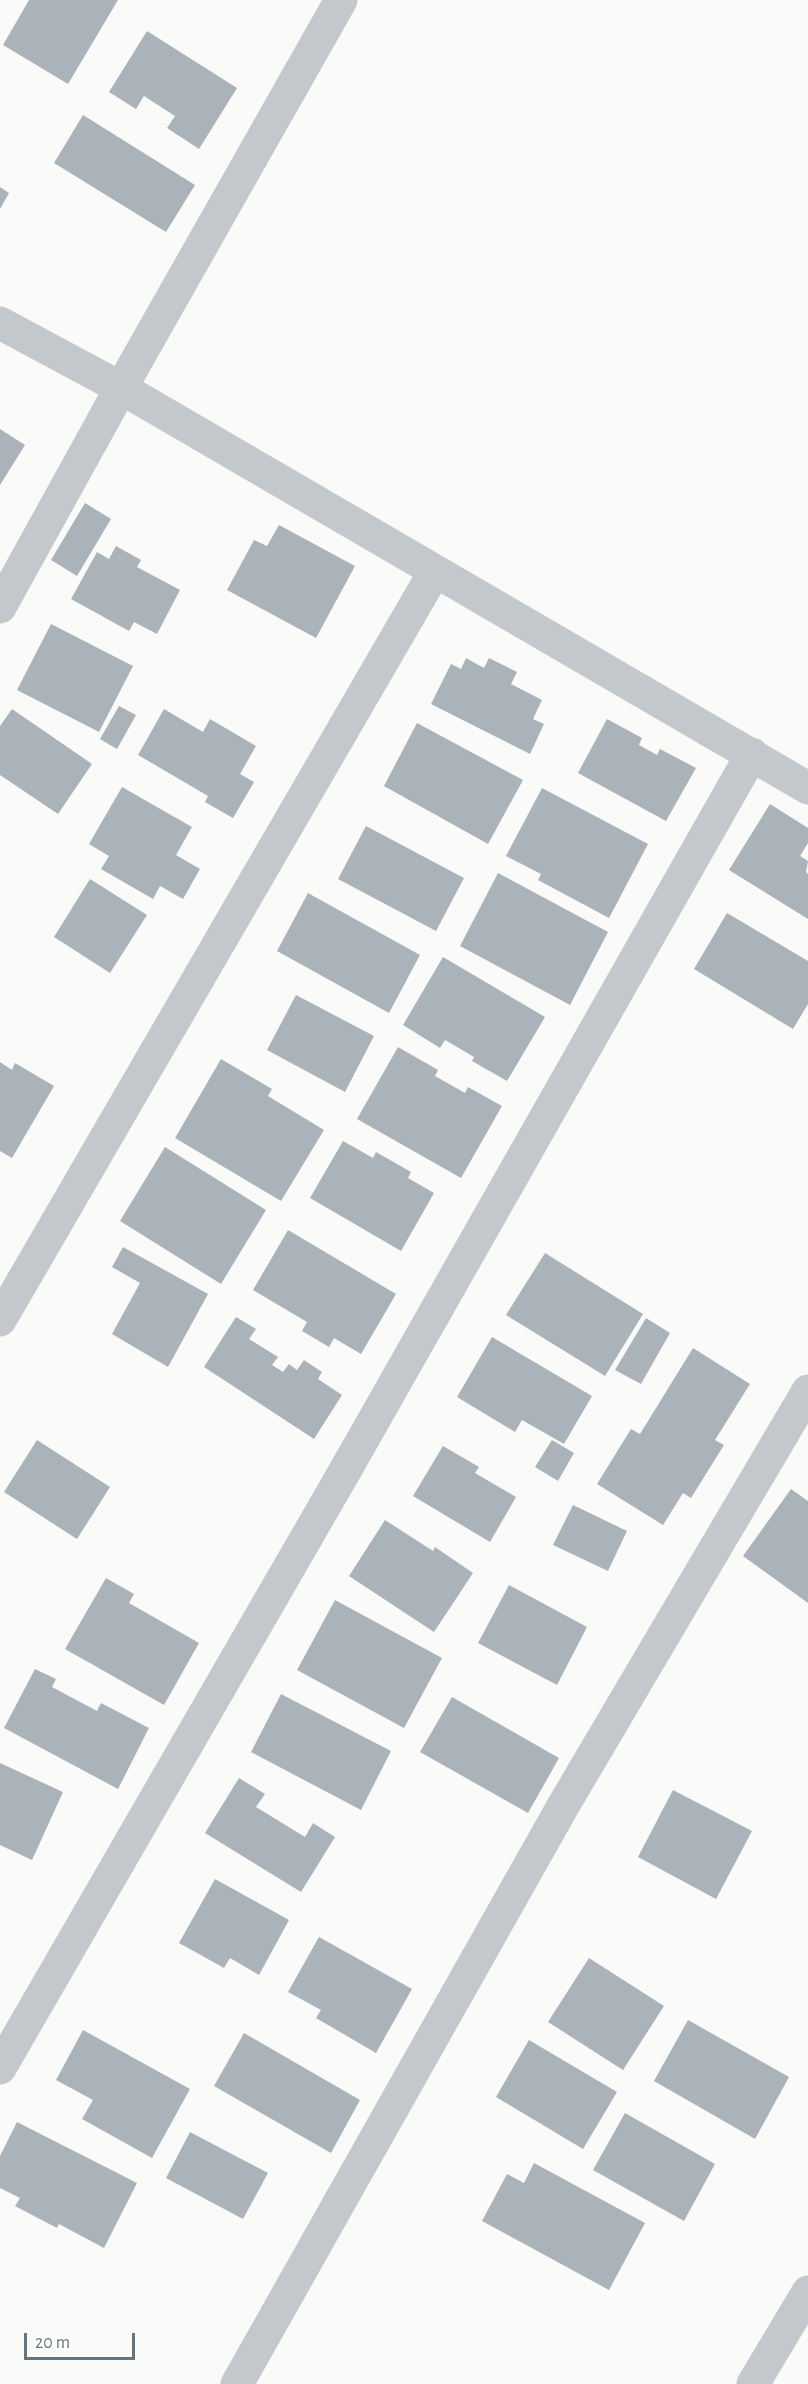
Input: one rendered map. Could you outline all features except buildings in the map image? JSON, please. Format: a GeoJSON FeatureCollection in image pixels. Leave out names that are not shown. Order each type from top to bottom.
{"type":"FeatureCollection","features":[{"type":"Feature","properties":{"kind":"street"},"geometry":{"type":"LineString","coordinates":[[0,607],[121,387],[341,0]]}},
{"type":"Feature","properties":{"kind":"street"},"geometry":{"type":"LineString","coordinates":[[0,323],[121,387],[808,788]]}},
{"type":"Feature","properties":{"kind":"street"},"geometry":{"type":"LineString","coordinates":[[0,1320],[435,571]]}},
{"type":"Feature","properties":{"kind":"street"},"geometry":{"type":"LineString","coordinates":[[0,2068],[346,1469],[752,754]]}},
{"type":"Feature","properties":{"kind":"street"},"geometry":{"type":"LineString","coordinates":[[237,2384],[563,1806],[808,1391]]}},
{"type":"Feature","properties":{"kind":"street"},"geometry":{"type":"LineString","coordinates":[[753,2384],[808,2292]]}}]}
